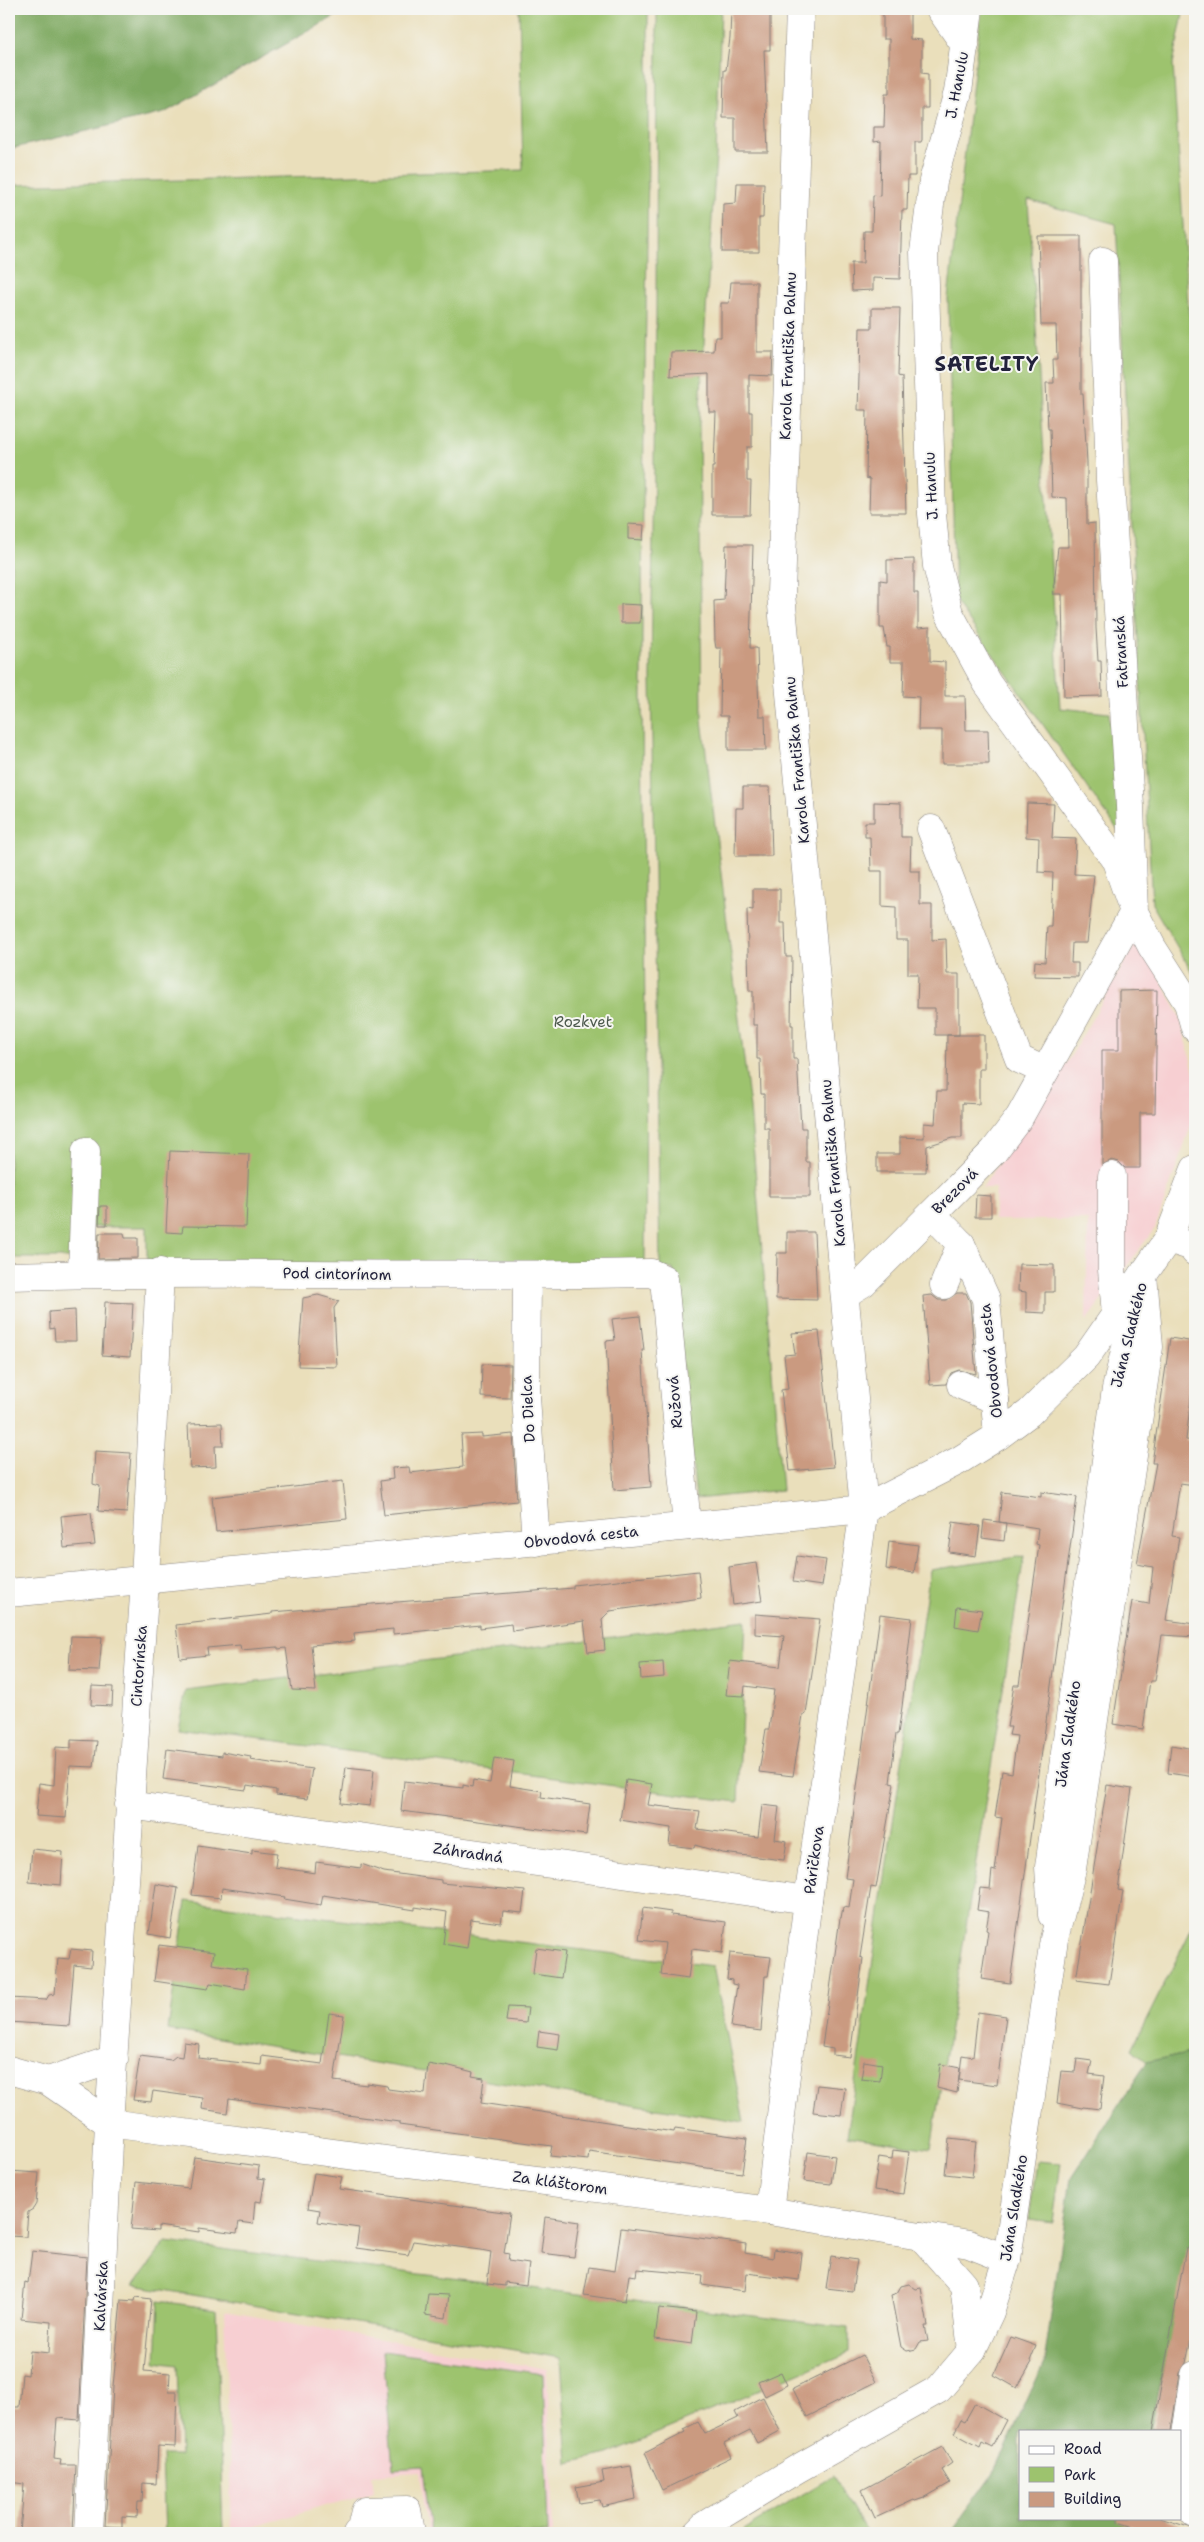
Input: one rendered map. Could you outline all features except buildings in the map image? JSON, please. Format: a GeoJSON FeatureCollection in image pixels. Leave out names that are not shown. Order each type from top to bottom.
{"type":"FeatureCollection","features":[{"type":"Feature","properties":{"kind":"street","name":"Karola Františka Palmu"},"geometry":{"type":"LineString","coordinates":[[800,9],[781,594],[864,1509]]}},
{"type":"Feature","properties":{"kind":"street"},"geometry":{"type":"LineString","coordinates":[[940,9],[965,45]]}},
{"type":"Feature","properties":{"kind":"street","name":"J. Hanulu"},"geometry":{"type":"LineString","coordinates":[[969,9],[958,92],[933,182],[924,252],[932,514],[937,566],[949,613],[987,682],[1116,861],[1134,912]]}},
{"type":"Feature","properties":{"kind":"street","name":"Fatranská"},"geometry":{"type":"LineString","coordinates":[[1103,261],[1110,480],[1130,806],[1134,912],[1152,947],[1188,1003],[1195,1028]]}},
{"type":"Feature","properties":{"kind":"street"},"geometry":{"type":"LineString","coordinates":[[931,829],[1019,1058],[1046,1071]]}},
{"type":"Feature","properties":{"kind":"street","name":"Brezová"},"geometry":{"type":"LineString","coordinates":[[845,1294],[864,1283],[994,1151],[1019,1118],[1134,912]]}},
{"type":"Feature","properties":{"kind":"street"},"geometry":{"type":"LineString","coordinates":[[82,1274],[86,1150]]}},
{"type":"Feature","properties":{"kind":"street","name":"Obvodová cesta"},"geometry":{"type":"LineString","coordinates":[[9,1593],[864,1509],[958,1462],[998,1436],[1029,1413],[1086,1357],[1168,1239],[1195,1168]]}},
{"type":"Feature","properties":{"kind":"street"},"geometry":{"type":"LineString","coordinates":[[1112,1176],[1112,1270],[1116,1314]]}},
{"type":"Feature","properties":{"kind":"street","name":"Obvodová cesta"},"geometry":{"type":"LineString","coordinates":[[932,1214],[961,1244],[986,1299],[998,1436]]}},
{"type":"Feature","properties":{"kind":"street"},"geometry":{"type":"LineString","coordinates":[[1168,1239],[1193,1247],[1195,1252]]}},
{"type":"Feature","properties":{"kind":"street"},"geometry":{"type":"LineString","coordinates":[[944,1285],[961,1244]]}},
{"type":"Feature","properties":{"kind":"street","name":"Pod cintorínom"},"geometry":{"type":"LineString","coordinates":[[9,1276],[160,1272],[527,1276],[651,1273],[664,1279]]}},
{"type":"Feature","properties":{"kind":"street","name":"Cintorínska"},"geometry":{"type":"LineString","coordinates":[[114,2059],[145,1580],[160,1272]]}},
{"type":"Feature","properties":{"kind":"street","name":"Jána Sladkého"},"geometry":{"type":"LineString","coordinates":[[702,2531],[798,2468],[939,2388],[972,2350],[990,2312],[1007,2260],[1054,1939],[1049,1867],[1116,1389],[1144,1275]]}},
{"type":"Feature","properties":{"kind":"street","name":"Do Dielca"},"geometry":{"type":"LineString","coordinates":[[527,1276],[526,1396],[536,1542]]}},
{"type":"Feature","properties":{"kind":"street","name":"Ružová"},"geometry":{"type":"LineString","coordinates":[[664,1279],[687,1526]]}},
{"type":"Feature","properties":{"kind":"street"},"geometry":{"type":"LineString","coordinates":[[961,1385],[995,1400]]}},
{"type":"Feature","properties":{"kind":"street","name":"Páričkova"},"geometry":{"type":"LineString","coordinates":[[769,2211],[808,1900],[864,1509]]}},
{"type":"Feature","properties":{"kind":"street","name":"Záhradná"},"geometry":{"type":"LineString","coordinates":[[129,1805],[808,1900]]}},
{"type":"Feature","properties":{"kind":"street"},"geometry":{"type":"LineString","coordinates":[[48,2081],[114,2059]]}},
{"type":"Feature","properties":{"kind":"street","name":"Kalvárska"},"geometry":{"type":"LineString","coordinates":[[89,2533],[109,2123],[114,2059]]}},
{"type":"Feature","properties":{"kind":"street"},"geometry":{"type":"LineString","coordinates":[[9,2070],[48,2081],[109,2123]]}},
{"type":"Feature","properties":{"kind":"street","name":"Za kláštorom"},"geometry":{"type":"LineString","coordinates":[[109,2123],[769,2211],[969,2244],[1007,2260]]}},
{"type":"Feature","properties":{"kind":"street"},"geometry":{"type":"LineString","coordinates":[[921,2236],[964,2285],[972,2350]]}},
{"type":"Feature","properties":{"kind":"street"},"geometry":{"type":"LineString","coordinates":[[1182,2461],[1195,2375]]}},
{"type":"Feature","properties":{"kind":"street"},"geometry":{"type":"LineString","coordinates":[[1182,2495],[1195,2514]]}},
{"type":"Feature","properties":{"kind":"shaded area"},"geometry":{"type":"Polygon","coordinates":[[[1139,937],[1180,1017],[1195,1077],[1195,1114],[1155,1228],[1086,1321],[1088,1220],[994,1220],[996,1188],[982,1188],[1071,1056],[1139,937]]]}},
{"type":"Feature","properties":{"kind":"shaded area"},"geometry":{"type":"Polygon","coordinates":[[[224,2311],[547,2369],[553,2533],[428,2533],[420,2472],[372,2475],[374,2492],[232,2533],[224,2311]]]}},
{"type":"Feature","properties":{"kind":"green space"},"geometry":{"type":"Polygon","coordinates":[[[9,9],[348,9],[164,113],[9,149],[9,9]]]}},
{"type":"Feature","properties":{"kind":"green space","name":"Rozkvet"},"geometry":{"type":"Polygon","coordinates":[[[519,9],[648,9],[648,179],[642,606],[646,1122],[645,1266],[147,1263],[147,1227],[89,1227],[89,1258],[9,1258],[9,784],[12,653],[9,185],[523,170],[519,9]]]}},
{"type":"Feature","properties":{"kind":"green space"},"geometry":{"type":"Polygon","coordinates":[[[657,9],[721,9],[716,156],[699,423],[702,720],[750,1108],[782,1490],[696,1499],[673,1269],[660,1268],[651,676],[656,317],[657,9]]]}},
{"type":"Feature","properties":{"kind":"green space"},"geometry":{"type":"Polygon","coordinates":[[[984,9],[1184,9],[1173,64],[1188,304],[1195,353],[1195,977],[1152,904],[1116,224],[1028,200],[1060,708],[1109,713],[1122,836],[955,601],[948,298],[981,13],[984,9]]]}},
{"type":"Feature","properties":{"kind":"green space"},"geometry":{"type":"Polygon","coordinates":[[[1024,1556],[931,2149],[847,2136],[930,1570],[1024,1556]]]}},
{"type":"Feature","properties":{"kind":"green space"},"geometry":{"type":"Polygon","coordinates":[[[746,1620],[738,1802],[178,1729],[186,1691],[746,1620]]]}},
{"type":"Feature","properties":{"kind":"green space"},"geometry":{"type":"Polygon","coordinates":[[[186,1901],[713,1966],[744,2122],[168,2030],[186,1901]]]}},
{"type":"Feature","properties":{"kind":"green space"},"geometry":{"type":"Polygon","coordinates":[[[1195,1922],[1195,2051],[1147,2062],[1132,2049],[1195,1922]]]}},
{"type":"Feature","properties":{"kind":"green space"},"geometry":{"type":"Polygon","coordinates":[[[1195,2051],[1195,2235],[1150,2430],[1019,2430],[1019,2520],[1129,2520],[1126,2533],[950,2533],[995,2470],[1044,2363],[1071,2178],[1147,2062],[1195,2051]]]}},
{"type":"Feature","properties":{"kind":"green space"},"geometry":{"type":"Polygon","coordinates":[[[1037,2161],[1061,2163],[1053,2222],[1029,2219],[1037,2161]]]}},
{"type":"Feature","properties":{"kind":"green space"},"geometry":{"type":"Polygon","coordinates":[[[166,2242],[849,2328],[849,2352],[608,2454],[568,2463],[561,2358],[134,2285],[166,2242]]]}},
{"type":"Feature","properties":{"kind":"green space"},"geometry":{"type":"Polygon","coordinates":[[[159,2301],[216,2309],[223,2533],[165,2533],[162,2456],[180,2456],[177,2365],[156,2362],[159,2301]]]}},
{"type":"Feature","properties":{"kind":"green space"},"geometry":{"type":"Polygon","coordinates":[[[383,2351],[543,2374],[548,2533],[431,2533],[423,2467],[393,2469],[383,2351]]]}},
{"type":"Feature","properties":{"kind":"green space"},"geometry":{"type":"Polygon","coordinates":[[[833,2476],[866,2533],[741,2533],[743,2530],[833,2476]]]}},
{"type":"Feature","properties":{"kind":"district","name":"SATELITY"},"geometry":{"type":"Point","coordinates":[987,364]}}]}
